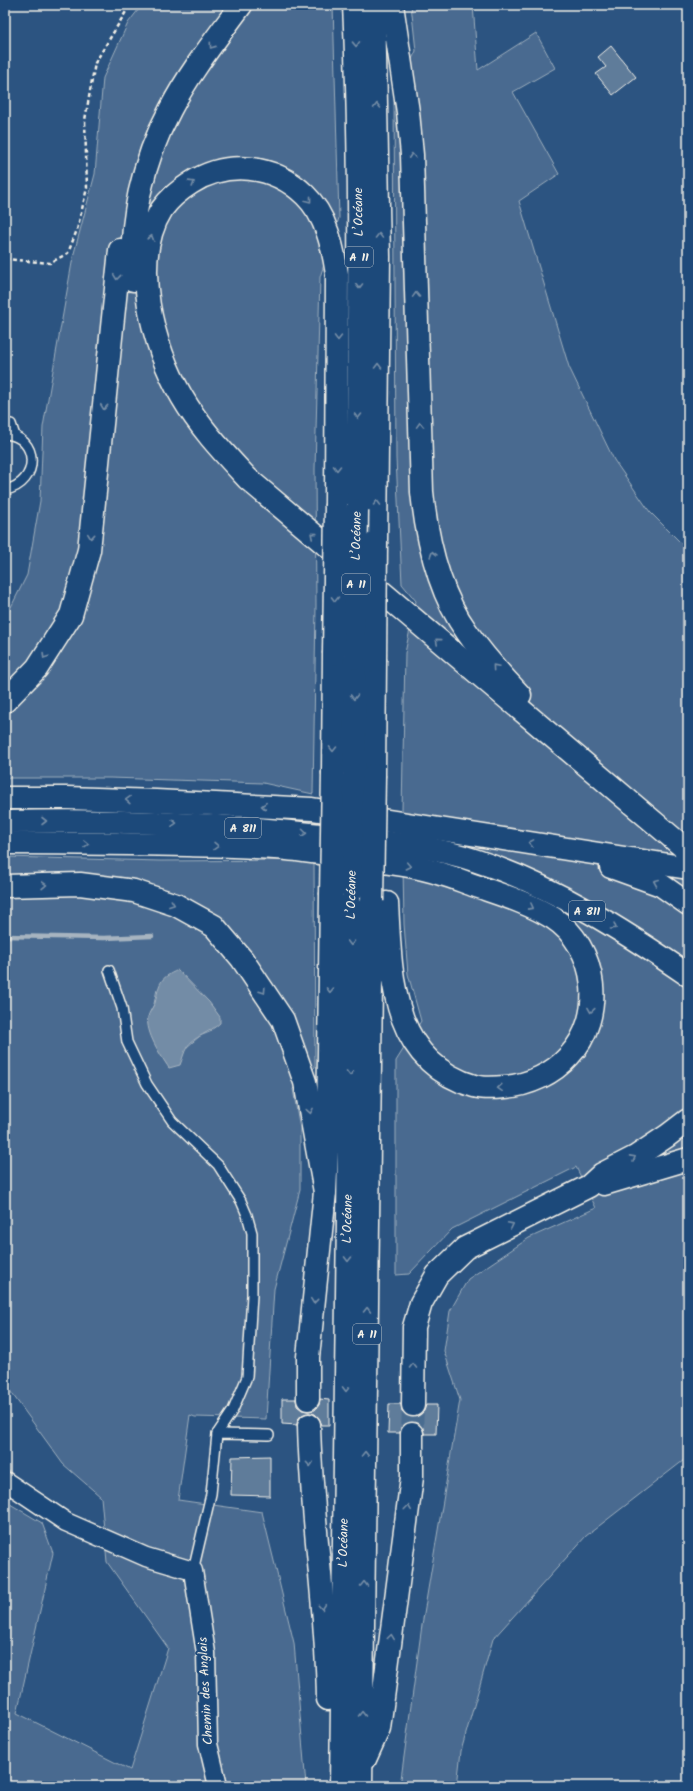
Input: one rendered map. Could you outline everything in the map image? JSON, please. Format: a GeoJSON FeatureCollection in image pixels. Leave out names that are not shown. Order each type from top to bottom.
{"type":"FeatureCollection","features":[{"type":"Feature","properties":{"kind":"highway"},"geometry":{"type":"LineString","coordinates":[[241,5],[169,111],[146,168],[137,207],[132,247],[132,279],[136,311],[154,372],[180,419],[200,447],[219,470],[253,502],[616,799],[688,851]]}},
{"type":"Feature","properties":{"kind":"highway","name":"L’Océane"},"geometry":{"type":"LineString","coordinates":[[341,1786],[342,892],[353,774],[359,290],[354,5]]}},
{"type":"Feature","properties":{"kind":"highway","name":"L’Océane"},"geometry":{"type":"LineString","coordinates":[[355,658],[376,542],[379,257],[374,5]]}},
{"type":"Feature","properties":{"kind":"highway"},"geometry":{"type":"LineString","coordinates":[[392,5],[408,112],[412,155],[422,492],[429,542],[445,590],[466,631],[484,654],[542,718],[543,729]]}},
{"type":"Feature","properties":{"kind":"highway"},"geometry":{"type":"LineString","coordinates":[[5,701],[37,668],[71,615],[89,550],[121,240],[130,193],[156,120],[169,111]]}},
{"type":"Feature","properties":{"kind":"highway"},"geometry":{"type":"LineString","coordinates":[[355,658],[336,504],[337,274],[333,250],[326,229],[315,208],[305,195],[285,180],[269,172],[256,169],[231,168],[202,176],[180,190],[163,209],[149,242],[147,259],[147,289],[154,325],[167,368],[182,397],[201,427],[248,479],[543,729],[688,868]]}},
{"type":"Feature","properties":{"kind":"highway","name":"L’Océane"},"geometry":{"type":"LineString","coordinates":[[353,774],[373,852],[380,902],[361,1776]]}},
{"type":"Feature","properties":{"kind":"highway","name":"A 811"},"geometry":{"type":"LineString","coordinates":[[5,798],[67,798],[156,801],[312,809],[688,868]]}},
{"type":"Feature","properties":{"kind":"highway","name":"A 811"},"geometry":{"type":"LineString","coordinates":[[5,822],[121,821],[284,830],[407,845],[449,853],[478,861],[539,886],[626,934],[688,975]]}},
{"type":"Feature","properties":{"kind":"highway"},"geometry":{"type":"LineString","coordinates":[[5,843],[286,848],[406,866],[441,874],[523,903],[554,919],[574,938],[586,959],[590,970],[593,983],[589,1020],[584,1034],[571,1055],[552,1071],[534,1080],[514,1086],[495,1088],[478,1087],[460,1081],[442,1072],[426,1059],[415,1045],[406,1029],[394,989],[380,902]]}},
{"type":"Feature","properties":{"kind":"highway"},"geometry":{"type":"LineString","coordinates":[[569,850],[583,860],[628,872],[661,885],[688,904]]}},
{"type":"Feature","properties":{"kind":"highway"},"geometry":{"type":"LineString","coordinates":[[5,886],[80,884],[134,891],[176,905],[214,926],[242,959],[283,1020],[305,1082],[325,1192]]}},
{"type":"Feature","properties":{"kind":"highway"},"geometry":{"type":"LineString","coordinates":[[308,1399],[308,1357],[325,1192],[342,892]]}},
{"type":"Feature","properties":{"kind":"highway"},"geometry":{"type":"LineString","coordinates":[[413,1405],[414,1327],[421,1303],[437,1275],[465,1248],[589,1186],[602,1174],[637,1156],[688,1120]]}},
{"type":"Feature","properties":{"kind":"highway"},"geometry":{"type":"LineString","coordinates":[[589,1186],[604,1184],[688,1158]]}},
{"type":"Feature","properties":{"kind":"highway"},"geometry":{"type":"LineString","coordinates":[[309,1425],[310,1469],[327,1657],[328,1711],[342,1750]]}},
{"type":"Feature","properties":{"kind":"highway"},"geometry":{"type":"LineString","coordinates":[[361,1776],[379,1728],[411,1484],[412,1434]]}},
{"type":"Feature","properties":{"kind":"street"},"geometry":{"type":"LineString","coordinates":[[5,1481],[66,1522],[146,1556],[193,1571]]}},
{"type":"Feature","properties":{"kind":"street","name":"Chemin des Anglais"},"geometry":{"type":"LineString","coordinates":[[193,1571],[206,1653],[208,1744],[218,1786]]}},
{"type":"Feature","properties":{"kind":"lane"},"geometry":{"type":"LineString","coordinates":[[5,429],[11,424],[15,436]]}},
{"type":"Feature","properties":{"kind":"lane"},"geometry":{"type":"LineString","coordinates":[[5,434],[15,436],[23,441],[31,458],[31,468],[27,476],[21,483],[9,489],[5,498]]}},
{"type":"Feature","properties":{"kind":"lane"},"geometry":{"type":"LineString","coordinates":[[109,970],[122,1008],[127,1042],[147,1084],[172,1121],[218,1165],[241,1201],[252,1233],[252,1295],[247,1377],[233,1410],[217,1434],[211,1494],[193,1571]]}},
{"type":"Feature","properties":{"kind":"lane"},"geometry":{"type":"LineString","coordinates":[[217,1434],[269,1435]]}},
{"type":"Feature","properties":{"kind":"path"},"geometry":{"type":"LineString","coordinates":[[5,259],[50,263],[68,253],[77,230],[87,188],[85,120],[95,63],[130,5]]}},
{"type":"Feature","properties":{"kind":"shaded area"},"geometry":{"type":"Polygon","coordinates":[[[142,5],[333,5],[339,218],[320,277],[315,469],[316,606],[313,794],[263,783],[110,778],[5,778],[5,619],[27,575],[40,501],[43,427],[73,257],[95,174],[103,78],[128,23],[142,5]]]}},
{"type":"Feature","properties":{"kind":"shaded area"},"geometry":{"type":"Polygon","coordinates":[[[411,5],[473,5],[478,70],[536,33],[555,68],[513,92],[559,174],[519,201],[569,367],[614,460],[650,512],[688,550],[688,1457],[586,1536],[493,1639],[461,1751],[457,1786],[400,1786],[422,1625],[460,1400],[444,1351],[450,1311],[468,1279],[529,1238],[596,1208],[576,1167],[452,1229],[409,1274],[396,1275],[396,1061],[421,1021],[408,974],[404,924],[402,811],[405,653],[416,601],[402,584],[396,458],[394,95],[416,51],[411,5]]]}},
{"type":"Feature","properties":{"kind":"shaded area"},"geometry":{"type":"Polygon","coordinates":[[[5,857],[160,861],[314,860],[315,1067],[293,1089],[300,1129],[300,1190],[274,1289],[266,1419],[195,1417],[190,1415],[178,1500],[262,1512],[294,1643],[306,1786],[5,1786],[5,1501],[42,1523],[53,1553],[17,1713],[130,1770],[168,1648],[107,1562],[101,1497],[63,1464],[5,1384],[5,857]],[[157,989],[154,1004],[148,1017],[187,1047],[200,1036],[212,1031],[157,989]]]}},
{"type":"Feature","properties":{"kind":"shaded area"},"geometry":{"type":"Polygon","coordinates":[[[178,970],[209,1002],[220,1017],[220,1023],[190,1043],[180,1065],[169,1068],[151,1037],[148,1017],[155,1003],[161,982],[171,973],[178,970]]]}},
{"type":"Feature","properties":{"kind":"building"},"geometry":{"type":"Polygon","coordinates":[[[611,46],[636,77],[613,95],[596,74],[606,67],[598,57],[611,46]]]}},
{"type":"Feature","properties":{"kind":"building"},"geometry":{"type":"Polygon","coordinates":[[[282,1399],[296,1399],[297,1406],[302,1410],[308,1411],[315,1410],[319,1405],[320,1399],[329,1400],[329,1425],[322,1425],[319,1418],[315,1414],[309,1413],[302,1415],[298,1419],[297,1425],[282,1424],[282,1399]]]}},
{"type":"Feature","properties":{"kind":"building"},"geometry":{"type":"Polygon","coordinates":[[[389,1404],[401,1404],[402,1411],[407,1416],[412,1417],[419,1416],[424,1411],[426,1405],[437,1405],[436,1434],[424,1434],[423,1427],[418,1423],[412,1422],[405,1423],[401,1427],[400,1433],[388,1433],[389,1404]]]}},
{"type":"Feature","properties":{"kind":"building"},"geometry":{"type":"Polygon","coordinates":[[[270,1456],[270,1496],[231,1495],[232,1457],[270,1456]]]}},
{"type":"Feature","properties":{"kind":"waterway"},"geometry":{"type":"LineString","coordinates":[[5,936],[104,938],[152,936]]}},
{"type":"Feature","properties":{"kind":"tunnel"},"geometry":{"type":"LineString","coordinates":[[412,1434],[413,1405]]}}]}
